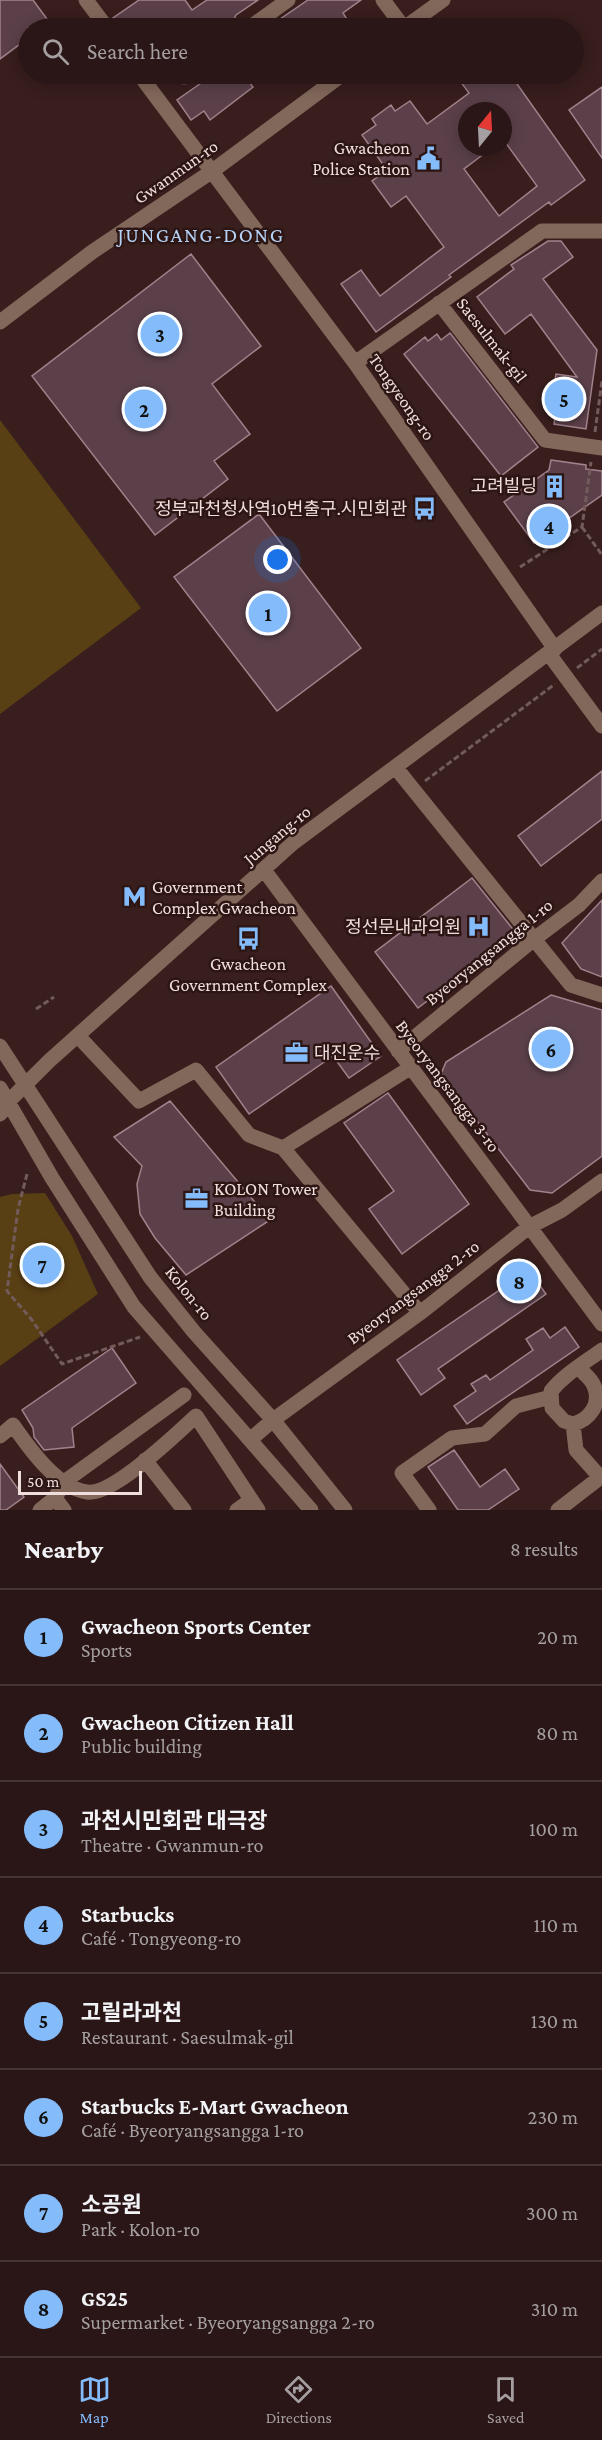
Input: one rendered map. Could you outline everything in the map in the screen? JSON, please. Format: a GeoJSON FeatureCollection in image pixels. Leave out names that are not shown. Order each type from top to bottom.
{"type":"FeatureCollection","features":[{"type":"Feature","properties":{"kind":"street"},"geometry":{"type":"LineString","coordinates":[[86,0],[99,18]]}},
{"type":"Feature","properties":{"kind":"street"},"geometry":{"type":"LineString","coordinates":[[263,18],[288,0]]}},
{"type":"Feature","properties":{"kind":"street"},"geometry":{"type":"LineString","coordinates":[[383,0],[396,18]]}},
{"type":"Feature","properties":{"kind":"street"},"geometry":{"type":"LineString","coordinates":[[418,18],[443,0]]}},
{"type":"Feature","properties":{"kind":"street","name":"Tongyeong-ro"},"geometry":{"type":"LineString","coordinates":[[146,84],[355,363],[552,652],[565,676],[602,726]]}},
{"type":"Feature","properties":{"kind":"street","name":"Gwanmun-ro"},"geometry":{"type":"LineString","coordinates":[[0,322],[92,252],[211,172],[330,84]]}},
{"type":"Feature","properties":{"kind":"street","name":"Saesulmak-gil"},"geometry":{"type":"LineString","coordinates":[[355,363],[542,231],[602,231]]}},
{"type":"Feature","properties":{"kind":"street","name":"Saesulmak-gil"},"geometry":{"type":"LineString","coordinates":[[439,303],[545,440],[598,447]]}},
{"type":"Feature","properties":{"kind":"street","name":"Jungang-ro"},"geometry":{"type":"LineString","coordinates":[[0,1114],[26,1083],[293,843],[602,613]]}},
{"type":"Feature","properties":{"kind":"street"},"geometry":{"type":"LineString","coordinates":[[396,768],[571,985],[602,995]]}},
{"type":"Feature","properties":{"kind":"street","name":"Byeoryangsangga 3-ro"},"geometry":{"type":"LineString","coordinates":[[264,870],[602,1324]]}},
{"type":"Feature","properties":{"kind":"street","name":"Byeoryangsangga 1-ro"},"geometry":{"type":"LineString","coordinates":[[398,1051],[579,905],[602,881]]}},
{"type":"Feature","properties":{"kind":"street"},"geometry":{"type":"LineString","coordinates":[[78,1036],[139,1101],[196,1070],[249,1135],[283,1149],[420,1313]]}},
{"type":"Feature","properties":{"kind":"street","name":"Kolon-ro"},"geometry":{"type":"LineString","coordinates":[[0,1046],[150,1277],[194,1332],[273,1420],[345,1510]]}},
{"type":"Feature","properties":{"kind":"street"},"geometry":{"type":"LineString","coordinates":[[283,1149],[410,1068]]}},
{"type":"Feature","properties":{"kind":"street"},"geometry":{"type":"LineString","coordinates":[[0,1088],[52,1178],[134,1307],[311,1510]]}},
{"type":"Feature","properties":{"kind":"street","name":"Byeoryangsangga 2-ro"},"geometry":{"type":"LineString","coordinates":[[251,1439],[273,1420],[420,1313],[529,1227],[562,1210],[602,1181]]}},
{"type":"Feature","properties":{"kind":"street"},"geometry":{"type":"LineString","coordinates":[[578,1367],[594,1385],[596,1396],[594,1409],[588,1417],[573,1424],[564,1421],[552,1408],[551,1391],[562,1379],[578,1367],[602,1350]]}},
{"type":"Feature","properties":{"kind":"street"},"geometry":{"type":"LineString","coordinates":[[40,1510],[59,1504],[64,1482],[184,1395]]}},
{"type":"Feature","properties":{"kind":"street"},"geometry":{"type":"LineString","coordinates":[[429,1510],[402,1473],[452,1438],[485,1434],[516,1406],[551,1397]]}},
{"type":"Feature","properties":{"kind":"street"},"geometry":{"type":"LineString","coordinates":[[0,1436],[13,1425],[35,1456],[64,1482],[88,1492],[111,1486],[146,1460],[196,1416],[254,1505],[237,1510]]}},
{"type":"Feature","properties":{"kind":"street"},"geometry":{"type":"LineString","coordinates":[[558,1510],[601,1477],[576,1450],[573,1424]]}},
{"type":"Feature","properties":{"kind":"street"},"geometry":{"type":"LineString","coordinates":[[146,1460],[184,1510]]}},
{"type":"Feature","properties":{"kind":"path"},"geometry":{"type":"LineString","coordinates":[[520,567],[582,527],[598,447],[602,381]]}},
{"type":"Feature","properties":{"kind":"path"},"geometry":{"type":"LineString","coordinates":[[582,527],[602,555]]}},
{"type":"Feature","properties":{"kind":"path"},"geometry":{"type":"LineString","coordinates":[[590,547],[594,543]]}},
{"type":"Feature","properties":{"kind":"path"},"geometry":{"type":"LineString","coordinates":[[413,789],[602,650]]}},
{"type":"Feature","properties":{"kind":"path"},"geometry":{"type":"LineString","coordinates":[[36,1009],[54,997]]}},
{"type":"Feature","properties":{"kind":"path"},"geometry":{"type":"LineString","coordinates":[[27,1174],[18,1209],[8,1291],[32,1320],[62,1364],[142,1336]]}},
{"type":"Feature","properties":{"kind":"shaded area"},"geometry":{"type":"Polygon","coordinates":[[[0,420],[141,608],[0,714],[0,420]]]}},
{"type":"Feature","properties":{"kind":"shaded area"},"geometry":{"type":"Polygon","coordinates":[[[45,1193],[72,1236],[98,1294],[0,1366],[0,1197],[12,1194],[45,1193]]]}},
{"type":"Feature","properties":{"kind":"building"},"geometry":{"type":"Polygon","coordinates":[[[0,0],[33,0],[46,18],[18,18],[18,46],[0,59],[0,0]]]}},
{"type":"Feature","properties":{"kind":"building"},"geometry":{"type":"Polygon","coordinates":[[[139,0],[185,0],[192,10],[207,0],[258,0],[234,18],[113,18],[139,0]]]}},
{"type":"Feature","properties":{"kind":"building"},"geometry":{"type":"Polygon","coordinates":[[[308,0],[361,0],[343,13],[346,18],[282,18],[308,0]]]}},
{"type":"Feature","properties":{"kind":"building"},"geometry":{"type":"Polygon","coordinates":[[[200,84],[251,84],[253,87],[210,120],[204,111],[191,120],[177,100],[200,84]]]}},
{"type":"Feature","properties":{"kind":"building"},"geometry":{"type":"Polygon","coordinates":[[[462,84],[517,84],[585,180],[551,205],[549,202],[376,332],[341,284],[361,270],[380,296],[444,247],[406,196],[391,207],[372,181],[387,170],[362,135],[376,125],[372,119],[391,105],[395,111],[410,101],[427,124],[469,93],[462,84]],[[458,102],[458,156],[481,156],[464,169],[499,216],[537,186],[512,151],[512,102],[458,102]]]}},
{"type":"Feature","properties":{"kind":"building"},"geometry":{"type":"Polygon","coordinates":[[[602,87],[602,158],[569,110],[602,87]]]}},
{"type":"Feature","properties":{"kind":"building"},"geometry":{"type":"Polygon","coordinates":[[[548,241],[561,241],[573,257],[543,279],[597,350],[586,429],[554,424],[559,388],[554,387],[556,374],[577,377],[531,314],[505,334],[477,297],[514,269],[511,265],[548,241]]]}},
{"type":"Feature","properties":{"kind":"building"},"geometry":{"type":"Polygon","coordinates":[[[191,254],[261,346],[212,384],[250,434],[214,461],[228,479],[155,535],[32,376],[191,254]]]}},
{"type":"Feature","properties":{"kind":"building"},"geometry":{"type":"Polygon","coordinates":[[[450,333],[538,447],[501,476],[404,354],[425,337],[428,341],[437,334],[441,340],[450,333]]]}},
{"type":"Feature","properties":{"kind":"building","name":"고려빌딩"},"geometry":{"type":"Polygon","coordinates":[[[551,460],[586,465],[586,469],[602,471],[602,495],[534,543],[504,502],[549,470],[551,460]]]}},
{"type":"Feature","properties":{"kind":"building"},"geometry":{"type":"Polygon","coordinates":[[[259,514],[361,648],[277,711],[174,577],[259,514]]]}},
{"type":"Feature","properties":{"kind":"building"},"geometry":{"type":"Polygon","coordinates":[[[602,771],[602,819],[541,866],[518,836],[602,771]]]}},
{"type":"Feature","properties":{"kind":"building"},"geometry":{"type":"Polygon","coordinates":[[[472,878],[516,933],[418,1008],[375,952],[472,878]]]}},
{"type":"Feature","properties":{"kind":"building"},"geometry":{"type":"Polygon","coordinates":[[[602,900],[602,977],[581,969],[562,943],[602,900]]]}},
{"type":"Feature","properties":{"kind":"building"},"geometry":{"type":"Polygon","coordinates":[[[331,986],[381,1056],[349,1078],[333,1056],[249,1114],[216,1067],[331,986]]]}},
{"type":"Feature","properties":{"kind":"building"},"geometry":{"type":"Polygon","coordinates":[[[551,995],[602,1010],[602,1156],[552,1193],[530,1190],[441,1074],[446,1062],[551,995]]]}},
{"type":"Feature","properties":{"kind":"building"},"geometry":{"type":"Polygon","coordinates":[[[388,1093],[469,1204],[402,1254],[369,1209],[394,1191],[344,1123],[388,1093]]]}},
{"type":"Feature","properties":{"kind":"building","name":"KOLON Tower Building"},"geometry":{"type":"Polygon","coordinates":[[[170,1101],[270,1220],[186,1275],[155,1238],[140,1214],[137,1184],[142,1166],[114,1137],[170,1101]]]}},
{"type":"Feature","properties":{"kind":"building"},"geometry":{"type":"Polygon","coordinates":[[[529,1270],[546,1294],[438,1369],[445,1378],[421,1395],[397,1360],[529,1270]]]}},
{"type":"Feature","properties":{"kind":"building"},"geometry":{"type":"Polygon","coordinates":[[[565,1327],[579,1347],[467,1424],[454,1406],[476,1391],[471,1384],[486,1375],[490,1380],[533,1350],[526,1339],[543,1328],[550,1338],[565,1327]]]}},
{"type":"Feature","properties":{"kind":"building"},"geometry":{"type":"Polygon","coordinates":[[[112,1348],[136,1383],[72,1428],[74,1447],[44,1450],[34,1437],[33,1428],[22,1410],[112,1348]]]}},
{"type":"Feature","properties":{"kind":"building"},"geometry":{"type":"Polygon","coordinates":[[[454,1450],[480,1487],[505,1469],[519,1489],[488,1510],[458,1510],[428,1467],[454,1450]]]}},
{"type":"Feature","properties":{"kind":"building"},"geometry":{"type":"Polygon","coordinates":[[[0,1464],[24,1497],[6,1510],[0,1510],[0,1464]]]}},
{"type":"Feature","properties":{"kind":"place","name":"Gwacheon Police Station"},"geometry":{"type":"Point","coordinates":[428,158]}},
{"type":"Feature","properties":{"kind":"place","name":"과천시민회관 대극장"},"geometry":{"type":"Point","coordinates":[160,334]}},
{"type":"Feature","properties":{"kind":"place","name":"고릴라과천"},"geometry":{"type":"Point","coordinates":[564,399]}},
{"type":"Feature","properties":{"kind":"place","name":"Gwacheon Citizen Hall"},"geometry":{"type":"Point","coordinates":[144,409]}},
{"type":"Feature","properties":{"kind":"place","name":"고려빌딩"},"geometry":{"type":"Point","coordinates":[555,486]}},
{"type":"Feature","properties":{"kind":"place","name":"정부과천청사역10번출구.시민회관"},"geometry":{"type":"Point","coordinates":[425,509]}},
{"type":"Feature","properties":{"kind":"place","name":"Starbucks"},"geometry":{"type":"Point","coordinates":[549,526]}},
{"type":"Feature","properties":{"kind":"place","name":"Gwacheon Sports Center"},"geometry":{"type":"Point","coordinates":[268,613]}},
{"type":"Feature","properties":{"kind":"place","name":"Government Complex Gwacheon"},"geometry":{"type":"Point","coordinates":[134,897]}},
{"type":"Feature","properties":{"kind":"place","name":"정선문내과의원"},"geometry":{"type":"Point","coordinates":[479,927]}},
{"type":"Feature","properties":{"kind":"place","name":"Gwacheon Government Complex"},"geometry":{"type":"Point","coordinates":[248,938]}},
{"type":"Feature","properties":{"kind":"place","name":"Starbucks E-Mart Gwacheon"},"geometry":{"type":"Point","coordinates":[551,1049]}},
{"type":"Feature","properties":{"kind":"place","name":"대진운수"},"geometry":{"type":"Point","coordinates":[296,1053]}},
{"type":"Feature","properties":{"kind":"place","name":"KOLON Tower Building"},"geometry":{"type":"Point","coordinates":[196,1199]}},
{"type":"Feature","properties":{"kind":"place","name":"소공원"},"geometry":{"type":"Point","coordinates":[42,1265]}},
{"type":"Feature","properties":{"kind":"place","name":"GS25"},"geometry":{"type":"Point","coordinates":[519,1281]}},
{"type":"Feature","properties":{"kind":"district","name":"JUNGANG-DONG"},"geometry":{"type":"Point","coordinates":[201,235]}}]}
